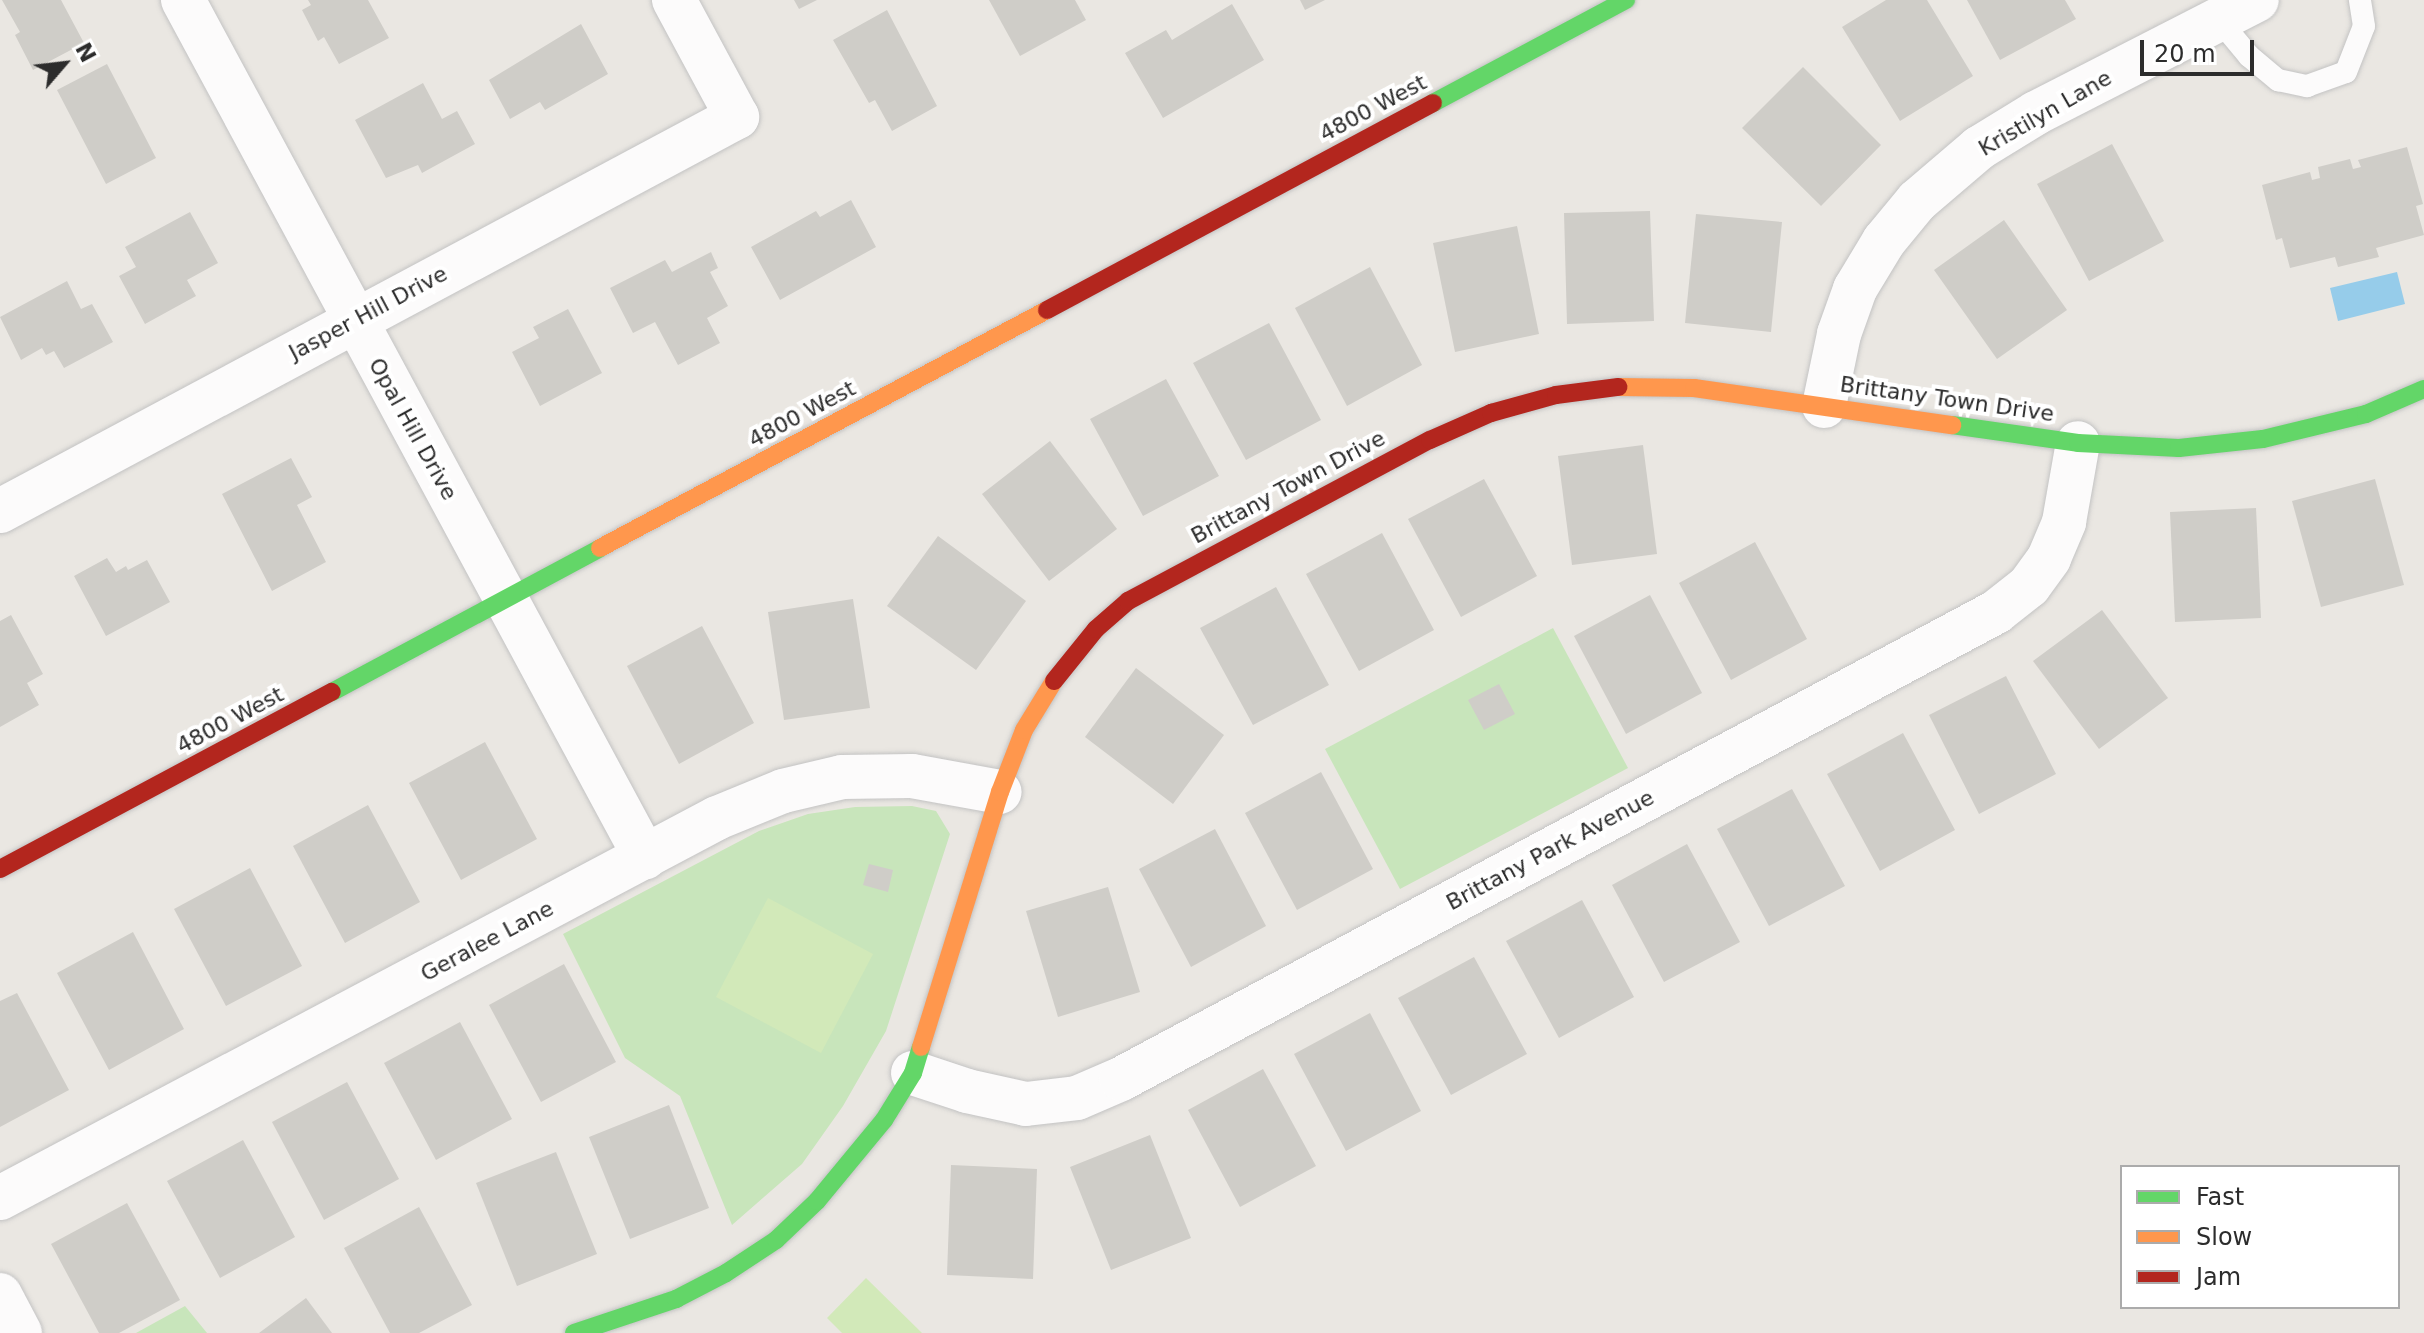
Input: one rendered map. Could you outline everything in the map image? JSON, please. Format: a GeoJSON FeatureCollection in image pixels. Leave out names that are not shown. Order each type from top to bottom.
{"type":"FeatureCollection","features":[{"type":"Feature","properties":{"kind":"street","name":"Opal Hill Drive"},"geometry":{"type":"LineString","coordinates":[[183,0],[645,857]]}},
{"type":"Feature","properties":{"kind":"street","name":"Jasper Hill Drive"},"geometry":{"type":"LineString","coordinates":[[0,511],[737,117],[674,0]]}},
{"type":"Feature","properties":{"kind":"street","name":"4800 West"},"geometry":{"type":"LineString","coordinates":[[0,869],[1626,0]]}},
{"type":"Feature","properties":{"kind":"street","name":"Kristilyn Lane"},"geometry":{"type":"LineString","coordinates":[[1824,406],[1839,334],[1855,289],[1884,241],[1917,201],[1979,148],[2036,113],[2238,10]]}},
{"type":"Feature","properties":{"kind":"street","name":"Brittany Town Drive"},"geometry":{"type":"LineString","coordinates":[[574,1333],[676,1299],[726,1273],[776,1240],[817,1201],[856,1156],[913,1073],[1000,792],[1024,730],[1050,685],[1096,629],[1128,601],[1430,440],[1491,413],[1530,402],[1629,386],[1694,388],[2078,443],[2179,448],[2263,439],[2366,414],[2424,389]]}},
{"type":"Feature","properties":{"kind":"street","name":"Brittany Park Avenue"},"geometry":{"type":"LineString","coordinates":[[913,1073],[967,1091],[1026,1104],[1077,1098],[1121,1079],[1996,612],[2029,586],[2049,558],[2064,522],[2078,443]]}},
{"type":"Feature","properties":{"kind":"street","name":"Geralee Lane"},"geometry":{"type":"LineString","coordinates":[[0,1198],[717,818],[770,796],[842,777],[912,776],[1000,792]]}},
{"type":"Feature","properties":{"kind":"street"},"geometry":{"type":"LineString","coordinates":[[0,1295],[20,1333]]}},
{"type":"Feature","properties":{"kind":"lane"},"geometry":{"type":"LineString","coordinates":[[2238,10],[2249,56],[2278,80],[2307,86],[2346,72],[2364,26],[2360,0]]}},
{"type":"Feature","properties":{"kind":"green space"},"geometry":{"type":"Polygon","coordinates":[[[1553,628],[1628,768],[1400,889],[1325,749],[1553,628]]]}},
{"type":"Feature","properties":{"kind":"green space"},"geometry":{"type":"Polygon","coordinates":[[[912,806],[936,811],[950,834],[886,1031],[843,1106],[802,1164],[732,1225],[680,1096],[625,1058],[563,934],[759,831],[808,814],[855,807],[912,806]]]}},
{"type":"Feature","properties":{"kind":"green space"},"geometry":{"type":"Polygon","coordinates":[[[768,898],[873,954],[821,1053],[716,997],[768,898]]]}},
{"type":"Feature","properties":{"kind":"green space"},"geometry":{"type":"Polygon","coordinates":[[[866,1278],[922,1333],[842,1333],[827,1318],[866,1278]]]}},
{"type":"Feature","properties":{"kind":"green space"},"geometry":{"type":"Polygon","coordinates":[[[185,1306],[207,1333],[136,1333],[185,1306]]]}},
{"type":"Feature","properties":{"kind":"water"},"geometry":{"type":"Polygon","coordinates":[[[2397,272],[2405,304],[2338,321],[2330,288],[2397,272]]]}},
{"type":"Feature","properties":{"kind":"building"},"geometry":{"type":"Polygon","coordinates":[[[2,0],[61,0],[84,43],[33,70],[15,35],[20,32],[2,0]]]}},
{"type":"Feature","properties":{"kind":"building"},"geometry":{"type":"Polygon","coordinates":[[[308,0],[368,0],[389,38],[339,64],[324,37],[318,41],[302,10],[311,5],[308,0]]]}},
{"type":"Feature","properties":{"kind":"building"},"geometry":{"type":"Polygon","coordinates":[[[794,0],[817,0],[799,9],[794,0]]]}},
{"type":"Feature","properties":{"kind":"building"},"geometry":{"type":"Polygon","coordinates":[[[989,0],[1075,0],[1086,20],[1020,56],[989,0]]]}},
{"type":"Feature","properties":{"kind":"building"},"geometry":{"type":"Polygon","coordinates":[[[1300,0],[1325,0],[1305,10],[1300,0]]]}},
{"type":"Feature","properties":{"kind":"building"},"geometry":{"type":"Polygon","coordinates":[[[1886,0],[1927,0],[1973,76],[1900,121],[1842,27],[1886,0]]]}},
{"type":"Feature","properties":{"kind":"building"},"geometry":{"type":"Polygon","coordinates":[[[1967,0],[2065,0],[2076,19],[2000,60],[1967,0]]]}},
{"type":"Feature","properties":{"kind":"building"},"geometry":{"type":"Polygon","coordinates":[[[1232,4],[1264,60],[1163,118],[1125,53],[1166,30],[1172,40],[1232,4]]]}},
{"type":"Feature","properties":{"kind":"building"},"geometry":{"type":"Polygon","coordinates":[[[887,10],[937,106],[892,131],[875,100],[869,103],[833,40],[887,10]]]}},
{"type":"Feature","properties":{"kind":"building"},"geometry":{"type":"Polygon","coordinates":[[[581,24],[608,74],[545,110],[540,102],[510,119],[489,80],[581,24]]]}},
{"type":"Feature","properties":{"kind":"building"},"geometry":{"type":"Polygon","coordinates":[[[107,64],[156,158],[106,184],[57,90],[107,64]]]}},
{"type":"Feature","properties":{"kind":"building"},"geometry":{"type":"Polygon","coordinates":[[[1803,67],[1881,145],[1821,206],[1742,128],[1803,67]]]}},
{"type":"Feature","properties":{"kind":"building"},"geometry":{"type":"Polygon","coordinates":[[[423,83],[442,119],[457,111],[475,144],[422,173],[418,165],[386,178],[355,120],[423,83]]]}},
{"type":"Feature","properties":{"kind":"building"},"geometry":{"type":"Polygon","coordinates":[[[2112,144],[2164,241],[2089,281],[2037,184],[2112,144]]]}},
{"type":"Feature","properties":{"kind":"building"},"geometry":{"type":"Polygon","coordinates":[[[2407,147],[2423,204],[2416,206],[2424,235],[2376,248],[2379,257],[2338,267],[2335,257],[2290,268],[2282,238],[2276,240],[2262,185],[2310,172],[2312,180],[2320,178],[2318,167],[2350,159],[2353,169],[2361,167],[2358,160],[2407,147]]]}},
{"type":"Feature","properties":{"kind":"building"},"geometry":{"type":"Polygon","coordinates":[[[851,200],[876,247],[780,300],[751,247],[816,211],[820,217],[851,200]]]}},
{"type":"Feature","properties":{"kind":"building"},"geometry":{"type":"Polygon","coordinates":[[[1650,211],[1654,321],[1567,324],[1564,213],[1650,211]]]}},
{"type":"Feature","properties":{"kind":"building"},"geometry":{"type":"Polygon","coordinates":[[[190,212],[218,263],[187,280],[196,296],[145,324],[119,276],[136,267],[125,247],[190,212]]]}},
{"type":"Feature","properties":{"kind":"building"},"geometry":{"type":"Polygon","coordinates":[[[1696,214],[1782,222],[1771,332],[1685,323],[1696,214]]]}},
{"type":"Feature","properties":{"kind":"building"},"geometry":{"type":"Polygon","coordinates":[[[2004,220],[2067,310],[1997,359],[1934,270],[2004,220]]]}},
{"type":"Feature","properties":{"kind":"building"},"geometry":{"type":"Polygon","coordinates":[[[1517,226],[1539,334],[1455,352],[1433,243],[1517,226]]]}},
{"type":"Feature","properties":{"kind":"building"},"geometry":{"type":"Polygon","coordinates":[[[711,252],[718,268],[710,272],[728,306],[707,318],[720,343],[678,365],[655,322],[633,333],[610,288],[665,260],[672,272],[711,252]]]}},
{"type":"Feature","properties":{"kind":"building"},"geometry":{"type":"Polygon","coordinates":[[[1370,267],[1422,365],[1347,406],[1295,308],[1370,267]]]}},
{"type":"Feature","properties":{"kind":"building"},"geometry":{"type":"Polygon","coordinates":[[[67,281],[81,309],[92,304],[113,342],[64,368],[54,351],[46,355],[42,348],[21,360],[0,317],[67,281]]]}},
{"type":"Feature","properties":{"kind":"building"},"geometry":{"type":"Polygon","coordinates":[[[568,309],[602,373],[540,406],[512,352],[539,338],[533,327],[568,309]]]}},
{"type":"Feature","properties":{"kind":"building"},"geometry":{"type":"Polygon","coordinates":[[[1269,323],[1321,420],[1246,460],[1193,363],[1269,323]]]}},
{"type":"Feature","properties":{"kind":"building"},"geometry":{"type":"Polygon","coordinates":[[[1166,379],[1219,476],[1143,516],[1090,419],[1166,379]]]}},
{"type":"Feature","properties":{"kind":"building"},"geometry":{"type":"Polygon","coordinates":[[[1050,441],[1117,529],[1049,581],[982,494],[1050,441]]]}},
{"type":"Feature","properties":{"kind":"building"},"geometry":{"type":"Polygon","coordinates":[[[1643,445],[1657,554],[1572,565],[1558,456],[1643,445]]]}},
{"type":"Feature","properties":{"kind":"building"},"geometry":{"type":"Polygon","coordinates":[[[291,458],[312,497],[297,505],[326,562],[272,591],[222,494],[291,458]]]}},
{"type":"Feature","properties":{"kind":"building"},"geometry":{"type":"Polygon","coordinates":[[[1484,479],[1537,576],[1461,617],[1408,519],[1484,479]]]}},
{"type":"Feature","properties":{"kind":"building"},"geometry":{"type":"Polygon","coordinates":[[[2375,479],[2404,585],[2321,607],[2292,501],[2375,479]]]}},
{"type":"Feature","properties":{"kind":"building"},"geometry":{"type":"Polygon","coordinates":[[[2256,508],[2261,618],[2175,622],[2170,512],[2256,508]]]}},
{"type":"Feature","properties":{"kind":"building"},"geometry":{"type":"Polygon","coordinates":[[[1382,533],[1434,630],[1359,671],[1306,574],[1382,533]]]}},
{"type":"Feature","properties":{"kind":"building"},"geometry":{"type":"Polygon","coordinates":[[[938,536],[1026,601],[976,670],[887,606],[938,536]]]}},
{"type":"Feature","properties":{"kind":"building"},"geometry":{"type":"Polygon","coordinates":[[[1755,542],[1807,639],[1731,680],[1679,583],[1755,542]]]}},
{"type":"Feature","properties":{"kind":"building"},"geometry":{"type":"Polygon","coordinates":[[[107,558],[116,572],[126,566],[128,570],[147,560],[170,602],[106,636],[74,576],[107,558]]]}},
{"type":"Feature","properties":{"kind":"building"},"geometry":{"type":"Polygon","coordinates":[[[1276,587],[1329,685],[1253,725],[1200,628],[1276,587]]]}},
{"type":"Feature","properties":{"kind":"building"},"geometry":{"type":"Polygon","coordinates":[[[1650,595],[1702,693],[1626,734],[1574,636],[1650,595]]]}},
{"type":"Feature","properties":{"kind":"building"},"geometry":{"type":"Polygon","coordinates":[[[853,599],[870,708],[784,720],[768,612],[853,599]]]}},
{"type":"Feature","properties":{"kind":"building"},"geometry":{"type":"Polygon","coordinates":[[[2102,610],[2168,698],[2099,749],[2033,661],[2102,610]]]}},
{"type":"Feature","properties":{"kind":"building"},"geometry":{"type":"Polygon","coordinates":[[[11,615],[43,674],[27,683],[39,705],[0,727],[0,621],[11,615]]]}},
{"type":"Feature","properties":{"kind":"building"},"geometry":{"type":"Polygon","coordinates":[[[702,626],[754,723],[679,764],[627,666],[702,626]]]}},
{"type":"Feature","properties":{"kind":"building"},"geometry":{"type":"Polygon","coordinates":[[[1136,668],[1224,735],[1173,804],[1085,737],[1136,668]]]}},
{"type":"Feature","properties":{"kind":"building"},"geometry":{"type":"Polygon","coordinates":[[[2006,676],[2056,774],[1979,814],[1929,715],[2006,676]]]}},
{"type":"Feature","properties":{"kind":"building"},"geometry":{"type":"Polygon","coordinates":[[[1499,684],[1515,714],[1484,730],[1468,700],[1499,684]]]}},
{"type":"Feature","properties":{"kind":"building"},"geometry":{"type":"Polygon","coordinates":[[[1903,733],[1955,830],[1880,871],[1827,774],[1903,733]]]}},
{"type":"Feature","properties":{"kind":"building"},"geometry":{"type":"Polygon","coordinates":[[[485,742],[537,839],[461,880],[409,783],[485,742]]]}},
{"type":"Feature","properties":{"kind":"building"},"geometry":{"type":"Polygon","coordinates":[[[1321,772],[1373,869],[1297,910],[1245,813],[1321,772]]]}},
{"type":"Feature","properties":{"kind":"building"},"geometry":{"type":"Polygon","coordinates":[[[1792,789],[1845,886],[1769,926],[1717,829],[1792,789]]]}},
{"type":"Feature","properties":{"kind":"building"},"geometry":{"type":"Polygon","coordinates":[[[368,805],[420,902],[345,943],[293,846],[368,805]]]}},
{"type":"Feature","properties":{"kind":"building"},"geometry":{"type":"Polygon","coordinates":[[[1215,829],[1266,926],[1191,967],[1139,869],[1215,829]]]}},
{"type":"Feature","properties":{"kind":"building"},"geometry":{"type":"Polygon","coordinates":[[[1687,844],[1740,942],[1664,982],[1612,885],[1687,844]]]}},
{"type":"Feature","properties":{"kind":"building"},"geometry":{"type":"Polygon","coordinates":[[[869,864],[893,870],[888,892],[863,885],[869,864]]]}},
{"type":"Feature","properties":{"kind":"building"},"geometry":{"type":"Polygon","coordinates":[[[250,868],[302,966],[226,1006],[174,909],[250,868]]]}},
{"type":"Feature","properties":{"kind":"building"},"geometry":{"type":"Polygon","coordinates":[[[1108,887],[1140,992],[1058,1017],[1026,911],[1108,887]]]}},
{"type":"Feature","properties":{"kind":"building"},"geometry":{"type":"Polygon","coordinates":[[[1582,900],[1634,997],[1559,1038],[1506,941],[1582,900]]]}},
{"type":"Feature","properties":{"kind":"building"},"geometry":{"type":"Polygon","coordinates":[[[133,932],[184,1029],[109,1070],[57,973],[133,932]]]}},
{"type":"Feature","properties":{"kind":"building"},"geometry":{"type":"Polygon","coordinates":[[[1474,957],[1527,1054],[1451,1095],[1398,998],[1474,957]]]}},
{"type":"Feature","properties":{"kind":"building"},"geometry":{"type":"Polygon","coordinates":[[[564,964],[616,1062],[541,1102],[489,1005],[564,964]]]}},
{"type":"Feature","properties":{"kind":"building"},"geometry":{"type":"Polygon","coordinates":[[[17,993],[69,1090],[0,1127],[0,1001],[17,993]]]}},
{"type":"Feature","properties":{"kind":"building"},"geometry":{"type":"Polygon","coordinates":[[[1370,1013],[1421,1111],[1346,1151],[1294,1054],[1370,1013]]]}},
{"type":"Feature","properties":{"kind":"building"},"geometry":{"type":"Polygon","coordinates":[[[460,1022],[512,1119],[436,1160],[384,1063],[460,1022]]]}},
{"type":"Feature","properties":{"kind":"building"},"geometry":{"type":"Polygon","coordinates":[[[1263,1069],[1316,1166],[1240,1207],[1188,1110],[1263,1069]]]}},
{"type":"Feature","properties":{"kind":"building"},"geometry":{"type":"Polygon","coordinates":[[[347,1082],[399,1179],[324,1220],[272,1122],[347,1082]]]}},
{"type":"Feature","properties":{"kind":"building"},"geometry":{"type":"Polygon","coordinates":[[[669,1105],[709,1208],[630,1239],[589,1137],[669,1105]]]}},
{"type":"Feature","properties":{"kind":"building"},"geometry":{"type":"Polygon","coordinates":[[[1150,1135],[1191,1238],[1111,1270],[1070,1167],[1150,1135]]]}},
{"type":"Feature","properties":{"kind":"building"},"geometry":{"type":"Polygon","coordinates":[[[243,1140],[295,1237],[220,1278],[167,1181],[243,1140]]]}},
{"type":"Feature","properties":{"kind":"building"},"geometry":{"type":"Polygon","coordinates":[[[556,1152],[597,1254],[517,1286],[476,1183],[556,1152]]]}},
{"type":"Feature","properties":{"kind":"building"},"geometry":{"type":"Polygon","coordinates":[[[951,1165],[1037,1169],[1033,1279],[947,1275],[951,1165]]]}},
{"type":"Feature","properties":{"kind":"building"},"geometry":{"type":"Polygon","coordinates":[[[127,1203],[180,1300],[119,1333],[99,1333],[51,1244],[127,1203]]]}},
{"type":"Feature","properties":{"kind":"building"},"geometry":{"type":"Polygon","coordinates":[[[419,1207],[472,1305],[419,1333],[390,1333],[344,1248],[419,1207]]]}},
{"type":"Feature","properties":{"kind":"building"},"geometry":{"type":"Polygon","coordinates":[[[306,1298],[332,1333],[259,1333],[306,1298]]]}},
{"type":"Feature","properties":{"kind":"traffic: fast"},"geometry":{"type":"LineString","coordinates":[[1433,103],[1626,0]]}},
{"type":"Feature","properties":{"kind":"traffic: fast"},"geometry":{"type":"LineString","coordinates":[[1952,425],[2078,443],[2179,448],[2263,439],[2366,414],[2424,389]]}},
{"type":"Feature","properties":{"kind":"traffic: fast"},"geometry":{"type":"LineString","coordinates":[[332,692],[600,548]]}},
{"type":"Feature","properties":{"kind":"traffic: fast"},"geometry":{"type":"LineString","coordinates":[[574,1333],[676,1299],[726,1273],[776,1240],[817,1201],[884,1120],[913,1073],[921,1047]]}},
{"type":"Feature","properties":{"kind":"traffic: slow"},"geometry":{"type":"LineString","coordinates":[[600,548],[1047,310]]}},
{"type":"Feature","properties":{"kind":"traffic: slow"},"geometry":{"type":"LineString","coordinates":[[1618,387],[1694,388],[1952,425]]}},
{"type":"Feature","properties":{"kind":"traffic: slow"},"geometry":{"type":"LineString","coordinates":[[921,1047],[1000,792],[1024,730],[1054,681]]}},
{"type":"Feature","properties":{"kind":"traffic: jam"},"geometry":{"type":"LineString","coordinates":[[1047,310],[1433,103]]}},
{"type":"Feature","properties":{"kind":"traffic: jam"},"geometry":{"type":"LineString","coordinates":[[1054,681],[1096,629],[1128,601],[1430,440],[1491,413],[1556,395],[1618,387]]}},
{"type":"Feature","properties":{"kind":"traffic: jam"},"geometry":{"type":"LineString","coordinates":[[0,869],[332,692]]}}]}
